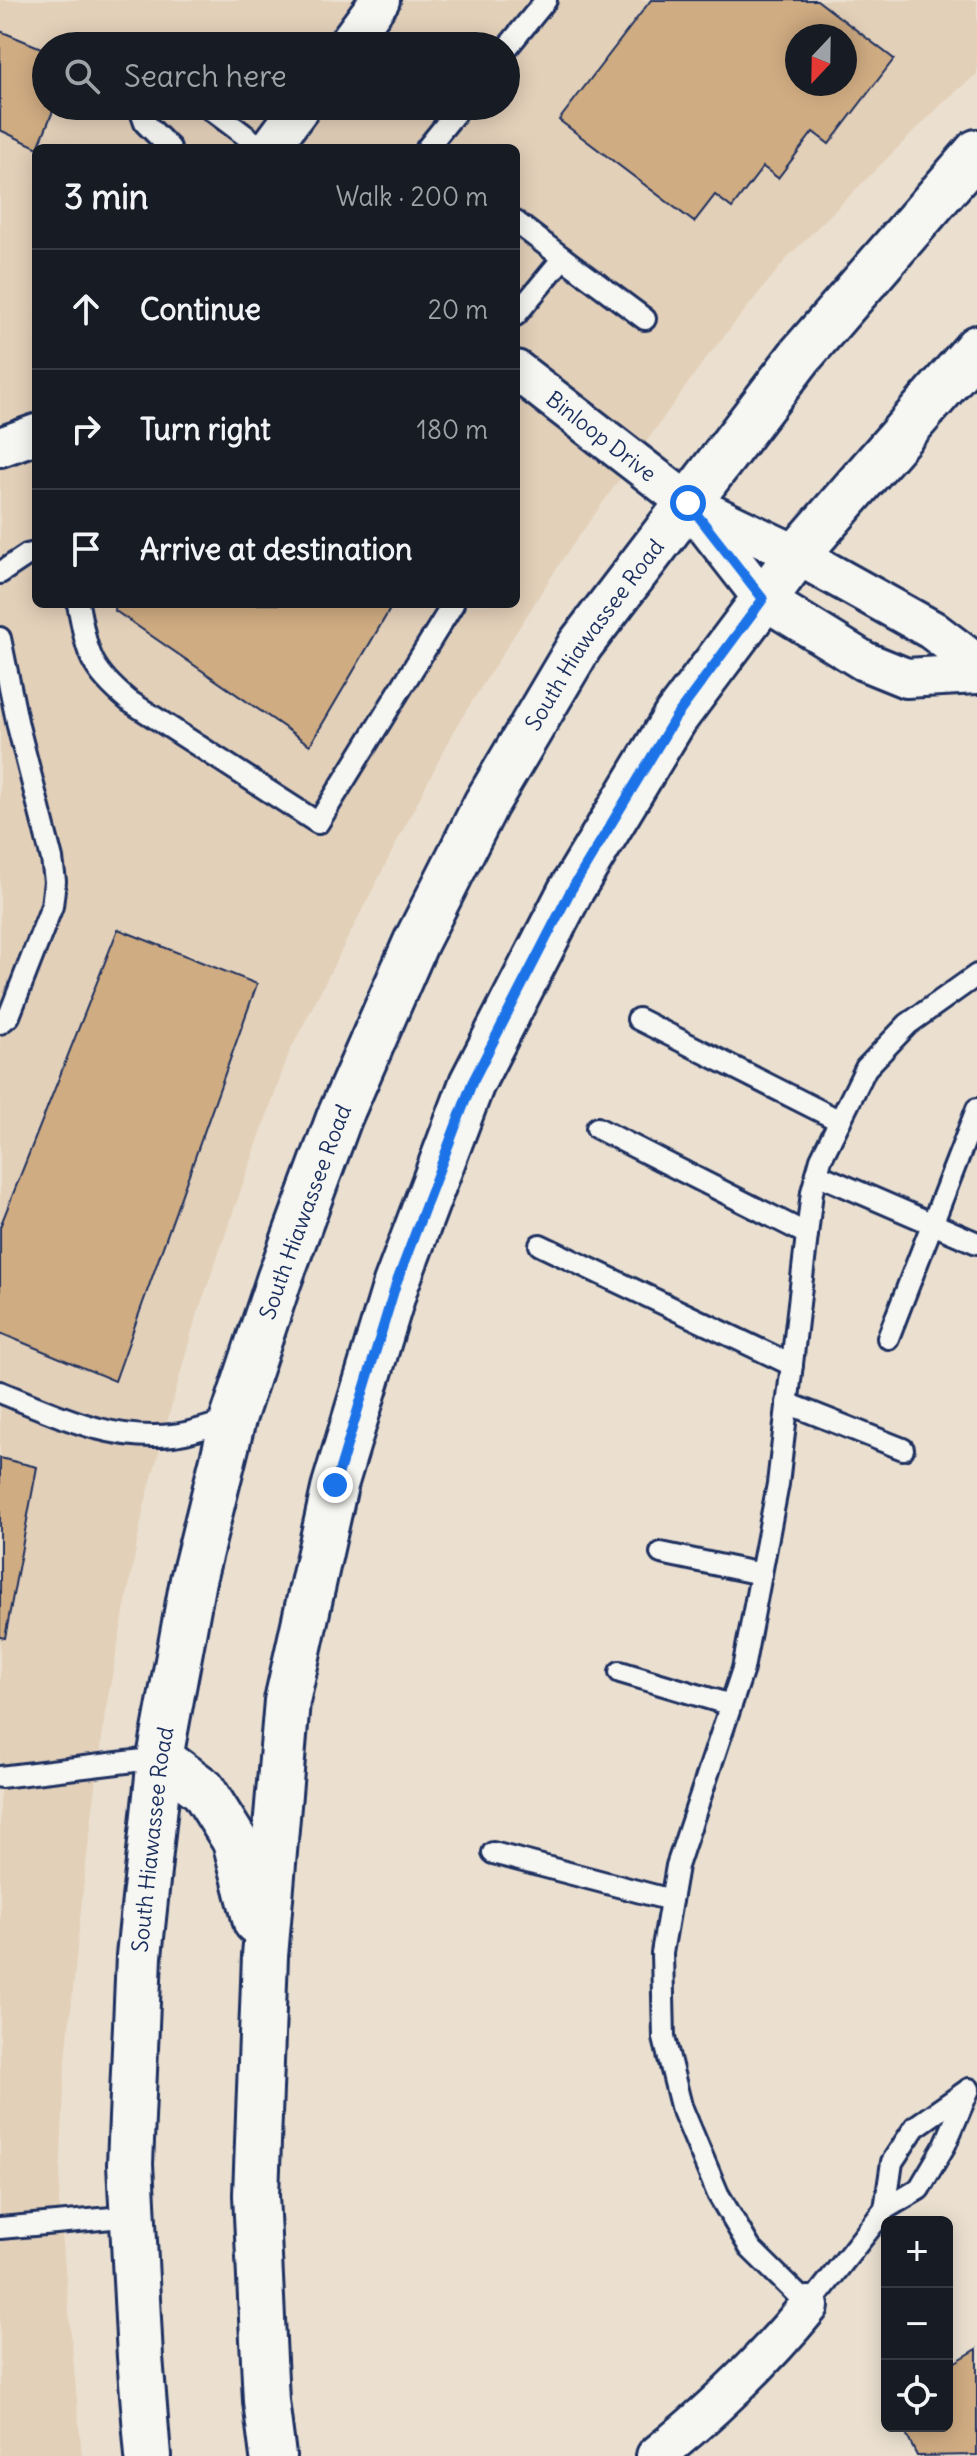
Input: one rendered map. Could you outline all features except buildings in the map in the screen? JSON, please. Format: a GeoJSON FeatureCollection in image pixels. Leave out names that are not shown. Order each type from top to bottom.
{"type":"FeatureCollection","features":[{"type":"Feature","properties":{"kind":"street"},"geometry":{"type":"LineString","coordinates":[[356,32],[380,0]]}},
{"type":"Feature","properties":{"kind":"street"},"geometry":{"type":"LineString","coordinates":[[273,144],[291,120]]}},
{"type":"Feature","properties":{"kind":"street","name":"South Hiawassee Road"},"geometry":{"type":"LineString","coordinates":[[148,2456],[130,2164],[139,1956],[160,1758],[193,1580],[233,1419],[279,1280],[339,1118],[416,942],[486,804],[580,645],[801,355],[977,152]]}},
{"type":"Feature","properties":{"kind":"street"},"geometry":{"type":"LineString","coordinates":[[273,2456],[266,2401],[256,2195],[265,1956],[287,1701],[335,1485],[396,1284],[472,1083],[570,892],[675,718],[797,555],[977,348]]}},
{"type":"Feature","properties":{"kind":"street","name":"Binloop Drive"},"geometry":{"type":"LineString","coordinates":[[520,373],[688,503]]}},
{"type":"Feature","properties":{"kind":"street"},"geometry":{"type":"LineString","coordinates":[[688,503],[797,555],[932,630],[977,664]]}},
{"type":"Feature","properties":{"kind":"street"},"geometry":{"type":"LineString","coordinates":[[688,503],[763,599],[864,661],[906,678],[977,674]]}},
{"type":"Feature","properties":{"kind":"street"},"geometry":{"type":"LineString","coordinates":[[160,1758],[203,1790],[235,1841],[265,1956]]}},
{"type":"Feature","properties":{"kind":"street"},"geometry":{"type":"LineString","coordinates":[[656,2456],[704,2417],[764,2358],[809,2306]]}},
{"type":"Feature","properties":{"kind":"lane"},"geometry":{"type":"LineString","coordinates":[[520,32],[546,0]]}},
{"type":"Feature","properties":{"kind":"lane"},"geometry":{"type":"LineString","coordinates":[[144,120],[166,144]]}},
{"type":"Feature","properties":{"kind":"lane"},"geometry":{"type":"LineString","coordinates":[[225,120],[257,144]]}},
{"type":"Feature","properties":{"kind":"lane"},"geometry":{"type":"LineString","coordinates":[[430,144],[450,120]]}},
{"type":"Feature","properties":{"kind":"lane"},"geometry":{"type":"LineString","coordinates":[[520,225],[645,319]]}},
{"type":"Feature","properties":{"kind":"lane"},"geometry":{"type":"LineString","coordinates":[[520,311],[563,258]]}},
{"type":"Feature","properties":{"kind":"lane"},"geometry":{"type":"LineString","coordinates":[[0,573],[32,554]]}},
{"type":"Feature","properties":{"kind":"lane"},"geometry":{"type":"LineString","coordinates":[[79,608],[90,660],[107,684],[318,823],[451,608]]}},
{"type":"Feature","properties":{"kind":"lane"},"geometry":{"type":"LineString","coordinates":[[0,638],[55,881],[52,906],[9,1016],[0,1023]]}},
{"type":"Feature","properties":{"kind":"lane"},"geometry":{"type":"LineString","coordinates":[[973,2086],[945,2145],[919,2189],[885,2209],[809,2306],[750,2248],[718,2194],[681,2106],[664,2038],[662,1953],[677,1866],[743,1669],[778,1484],[812,1192],[821,1159],[866,1068],[908,1024],[977,975]]}},
{"type":"Feature","properties":{"kind":"lane"},"geometry":{"type":"LineString","coordinates":[[638,1019],[840,1121]]}},
{"type":"Feature","properties":{"kind":"lane"},"geometry":{"type":"LineString","coordinates":[[888,1338],[977,1109]]}},
{"type":"Feature","properties":{"kind":"lane"},"geometry":{"type":"LineString","coordinates":[[597,1128],[807,1234]]}},
{"type":"Feature","properties":{"kind":"lane"},"geometry":{"type":"LineString","coordinates":[[817,1174],[977,1243]]}},
{"type":"Feature","properties":{"kind":"lane"},"geometry":{"type":"LineString","coordinates":[[540,1245],[792,1365]]}},
{"type":"Feature","properties":{"kind":"lane"},"geometry":{"type":"LineString","coordinates":[[0,1392],[95,1430],[140,1438],[176,1435],[233,1419]]}},
{"type":"Feature","properties":{"kind":"lane"},"geometry":{"type":"LineString","coordinates":[[787,1403],[903,1449]]}},
{"type":"Feature","properties":{"kind":"lane"},"geometry":{"type":"LineString","coordinates":[[661,1553],[761,1574]]}},
{"type":"Feature","properties":{"kind":"lane"},"geometry":{"type":"LineString","coordinates":[[620,1672],[731,1705]]}},
{"type":"Feature","properties":{"kind":"lane"},"geometry":{"type":"LineString","coordinates":[[0,1777],[160,1758]]}},
{"type":"Feature","properties":{"kind":"lane"},"geometry":{"type":"LineString","coordinates":[[493,1853],[671,1900]]}},
{"type":"Feature","properties":{"kind":"lane"},"geometry":{"type":"LineString","coordinates":[[885,2209],[892,2162],[915,2127],[973,2086]]}},
{"type":"Feature","properties":{"kind":"lane"},"geometry":{"type":"LineString","coordinates":[[915,2127],[945,2145]]}},
{"type":"Feature","properties":{"kind":"lane"},"geometry":{"type":"LineString","coordinates":[[0,2228],[134,2216]]}},
{"type":"Feature","properties":{"kind":"shaded area"},"geometry":{"type":"Polygon","coordinates":[[[0,0],[977,0],[977,74],[946,100],[789,256],[704,361],[562,560],[456,727],[289,1053],[194,1324],[144,1507],[106,1708],[84,1880],[65,2070],[59,2201],[82,2456],[0,2456],[0,0]]]}},
{"type":"Feature","properties":{"kind":"route"},"geometry":{"type":"LineString","coordinates":[[335,1485],[396,1284],[472,1083],[570,892],[675,718],[763,599],[688,503]]}}]}
